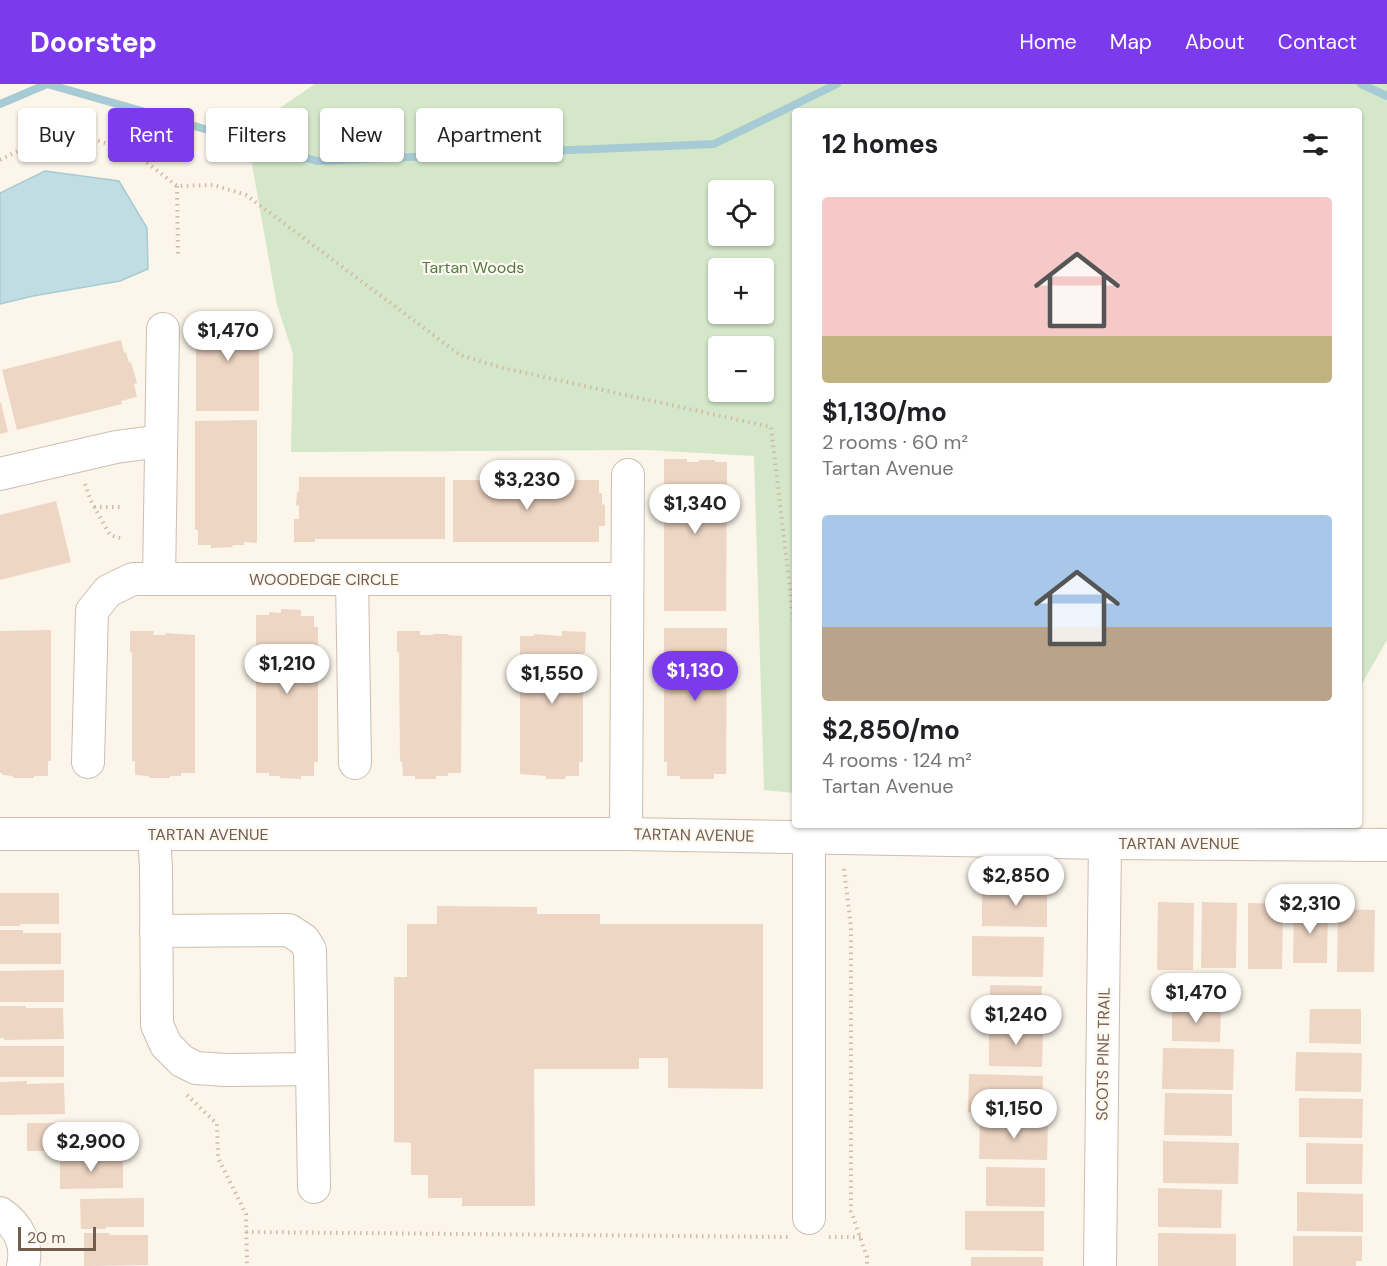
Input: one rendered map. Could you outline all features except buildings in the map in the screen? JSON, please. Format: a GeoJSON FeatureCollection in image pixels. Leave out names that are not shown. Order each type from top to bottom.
{"type":"FeatureCollection","features":[{"type":"Feature","properties":{"kind":"street"},"geometry":{"type":"LineString","coordinates":[[159,579],[163,329]]}},
{"type":"Feature","properties":{"kind":"street"},"geometry":{"type":"LineString","coordinates":[[0,474],[116,447],[161,441]]}},
{"type":"Feature","properties":{"kind":"street"},"geometry":{"type":"LineString","coordinates":[[626,834],[628,475]]}},
{"type":"Feature","properties":{"kind":"street","name":"WOODEDGE CIRCLE"},"geometry":{"type":"LineString","coordinates":[[88,762],[92,611],[108,591],[134,579],[627,579]]}},
{"type":"Feature","properties":{"kind":"street"},"geometry":{"type":"LineString","coordinates":[[352,579],[355,764]]}},
{"type":"Feature","properties":{"kind":"street","name":"TARTAN AVENUE"},"geometry":{"type":"LineString","coordinates":[[0,834],[626,834],[1105,843],[1387,845]]}},
{"type":"Feature","properties":{"kind":"street"},"geometry":{"type":"LineString","coordinates":[[154,834],[157,1025],[166,1045],[182,1061],[196,1068],[312,1069]]}},
{"type":"Feature","properties":{"kind":"street"},"geometry":{"type":"LineString","coordinates":[[808,1231],[809,837]]}},
{"type":"Feature","properties":{"kind":"street","name":"SCOTS PINE TRAIL"},"geometry":{"type":"LineString","coordinates":[[1100,1266],[1105,843]]}},
{"type":"Feature","properties":{"kind":"street"},"geometry":{"type":"LineString","coordinates":[[156,931],[288,930],[304,940],[310,950],[314,1187]]}},
{"type":"Feature","properties":{"kind":"street"},"geometry":{"type":"LineString","coordinates":[[0,1213],[10,1220],[19,1232],[24,1247],[23,1266]]}},
{"type":"Feature","properties":{"kind":"path"},"geometry":{"type":"LineString","coordinates":[[0,160],[63,128],[136,154],[177,186],[214,185],[246,195],[460,355],[503,368],[771,427],[792,607]]}},
{"type":"Feature","properties":{"kind":"path"},"geometry":{"type":"LineString","coordinates":[[177,186],[178,255]]}},
{"type":"Feature","properties":{"kind":"path"},"geometry":{"type":"LineString","coordinates":[[84,480],[94,507],[110,536],[120,538]]}},
{"type":"Feature","properties":{"kind":"path"},"geometry":{"type":"LineString","coordinates":[[94,507],[120,507]]}},
{"type":"Feature","properties":{"kind":"path"},"geometry":{"type":"LineString","coordinates":[[844,869],[851,927],[851,1211],[867,1257],[867,1266]]}},
{"type":"Feature","properties":{"kind":"path"},"geometry":{"type":"LineString","coordinates":[[246,1232],[808,1231],[861,1237]]}},
{"type":"Feature","properties":{"kind":"green space","name":"Tartan Woods"},"geometry":{"type":"Polygon","coordinates":[[[315,84],[1387,84],[1387,640],[1362,684],[1362,108],[792,108],[792,793],[764,790],[754,456],[647,450],[291,452],[293,354],[277,305],[252,162],[308,162],[308,108],[280,108],[315,84]]]}},
{"type":"Feature","properties":{"kind":"water"},"geometry":{"type":"Polygon","coordinates":[[[45,171],[119,181],[147,228],[148,269],[120,281],[0,304],[0,193],[45,171]]]}},
{"type":"Feature","properties":{"kind":"waterway"},"geometry":{"type":"LineString","coordinates":[[0,104],[47,84],[317,161],[714,144],[837,84]]}},
{"type":"Feature","properties":{"kind":"waterway"},"geometry":{"type":"LineString","coordinates":[[1361,84],[1387,96]]}}]}
